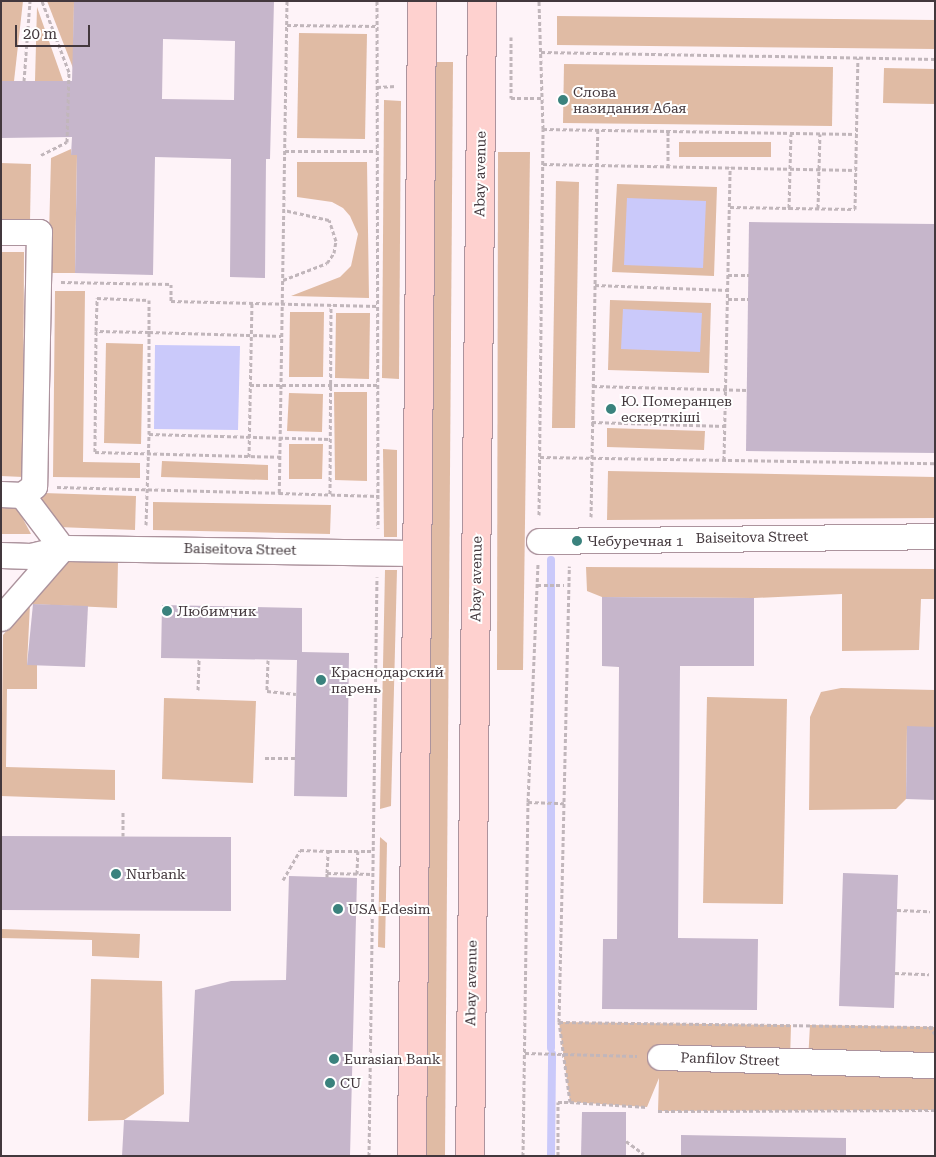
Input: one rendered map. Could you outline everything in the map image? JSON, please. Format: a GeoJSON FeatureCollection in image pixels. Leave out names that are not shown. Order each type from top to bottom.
{"type":"FeatureCollection","features":[{"type":"Feature","properties":{"kind":"main road"},"geometry":{"type":"LineString","coordinates":[[412,1156],[422,1]]}},
{"type":"Feature","properties":{"kind":"main road","name":"Abay avenue"},"geometry":{"type":"LineString","coordinates":[[470,1156],[482,1]]}},
{"type":"Feature","properties":{"kind":"street"},"geometry":{"type":"LineString","coordinates":[[1,232],[39,232],[38,282],[19,492],[62,548],[1,618]]}},
{"type":"Feature","properties":{"kind":"street","name":"Baiseitova Street"},"geometry":{"type":"LineString","coordinates":[[539,541],[935,536]]}},
{"type":"Feature","properties":{"kind":"street","name":"Baiseitova Street"},"geometry":{"type":"LineString","coordinates":[[1,555],[31,556],[62,548],[417,553]]}},
{"type":"Feature","properties":{"kind":"street","name":"Panfilov Street"},"geometry":{"type":"LineString","coordinates":[[660,1057],[935,1065]]}},
{"type":"Feature","properties":{"kind":"path"},"geometry":{"type":"LineString","coordinates":[[24,81],[30,1]]}},
{"type":"Feature","properties":{"kind":"path"},"geometry":{"type":"LineString","coordinates":[[41,155],[67,142],[69,72],[42,1]]}},
{"type":"Feature","properties":{"kind":"path"},"geometry":{"type":"LineString","coordinates":[[279,494],[287,1]]}},
{"type":"Feature","properties":{"kind":"path"},"geometry":{"type":"LineString","coordinates":[[369,1156],[378,551],[376,1]]}},
{"type":"Feature","properties":{"kind":"path"},"geometry":{"type":"LineString","coordinates":[[523,1156],[528,802],[539,541],[543,98],[539,1]]}},
{"type":"Feature","properties":{"kind":"path"},"geometry":{"type":"LineString","coordinates":[[287,25],[376,26]]}},
{"type":"Feature","properties":{"kind":"path"},"geometry":{"type":"LineString","coordinates":[[511,37],[511,98],[543,98]]}},
{"type":"Feature","properties":{"kind":"path"},"geometry":{"type":"LineString","coordinates":[[541,52],[935,59]]}},
{"type":"Feature","properties":{"kind":"path"},"geometry":{"type":"LineString","coordinates":[[730,207],[855,209],[858,58]]}},
{"type":"Feature","properties":{"kind":"path"},"geometry":{"type":"LineString","coordinates":[[377,87],[400,86]]}},
{"type":"Feature","properties":{"kind":"path"},"geometry":{"type":"LineString","coordinates":[[543,128],[856,134]]}},
{"type":"Feature","properties":{"kind":"path"},"geometry":{"type":"LineString","coordinates":[[591,526],[598,130]]}},
{"type":"Feature","properties":{"kind":"path"},"geometry":{"type":"LineString","coordinates":[[668,131],[668,166]]}},
{"type":"Feature","properties":{"kind":"path"},"geometry":{"type":"LineString","coordinates":[[789,208],[791,134]]}},
{"type":"Feature","properties":{"kind":"path"},"geometry":{"type":"LineString","coordinates":[[818,208],[820,134]]}},
{"type":"Feature","properties":{"kind":"path"},"geometry":{"type":"LineString","coordinates":[[285,150],[377,151]]}},
{"type":"Feature","properties":{"kind":"path"},"geometry":{"type":"LineString","coordinates":[[543,164],[856,170]]}},
{"type":"Feature","properties":{"kind":"path"},"geometry":{"type":"LineString","coordinates":[[724,460],[730,167]]}},
{"type":"Feature","properties":{"kind":"path"},"geometry":{"type":"LineString","coordinates":[[283,280],[327,263],[334,253],[336,241],[329,220],[284,210]]}},
{"type":"Feature","properties":{"kind":"path"},"geometry":{"type":"LineString","coordinates":[[728,274],[749,275]]}},
{"type":"Feature","properties":{"kind":"path"},"geometry":{"type":"LineString","coordinates":[[38,282],[171,284],[170,301],[377,306]]}},
{"type":"Feature","properties":{"kind":"path"},"geometry":{"type":"LineString","coordinates":[[595,285],[728,290]]}},
{"type":"Feature","properties":{"kind":"path"},"geometry":{"type":"LineString","coordinates":[[145,548],[148,454],[149,434],[149,300],[97,298],[94,452],[148,454],[280,457]]}},
{"type":"Feature","properties":{"kind":"path"},"geometry":{"type":"LineString","coordinates":[[728,299],[748,299]]}},
{"type":"Feature","properties":{"kind":"path"},"geometry":{"type":"LineString","coordinates":[[249,456],[252,303]]}},
{"type":"Feature","properties":{"kind":"path"},"geometry":{"type":"LineString","coordinates":[[330,494],[331,305]]}},
{"type":"Feature","properties":{"kind":"path"},"geometry":{"type":"LineString","coordinates":[[96,331],[282,336]]}},
{"type":"Feature","properties":{"kind":"path"},"geometry":{"type":"LineString","coordinates":[[250,385],[378,385]]}},
{"type":"Feature","properties":{"kind":"path"},"geometry":{"type":"LineString","coordinates":[[593,386],[747,390]]}},
{"type":"Feature","properties":{"kind":"path"},"geometry":{"type":"LineString","coordinates":[[592,422],[725,426]]}},
{"type":"Feature","properties":{"kind":"path"},"geometry":{"type":"LineString","coordinates":[[149,434],[330,439]]}},
{"type":"Feature","properties":{"kind":"path"},"geometry":{"type":"LineString","coordinates":[[540,457],[935,463]]}},
{"type":"Feature","properties":{"kind":"path"},"geometry":{"type":"LineString","coordinates":[[19,492],[147,490],[378,496]]}},
{"type":"Feature","properties":{"kind":"path"},"geometry":{"type":"LineString","coordinates":[[537,585],[564,585]]}},
{"type":"Feature","properties":{"kind":"path"},"geometry":{"type":"LineString","coordinates":[[569,585],[559,1022],[561,1054],[570,1102]]}},
{"type":"Feature","properties":{"kind":"path"},"geometry":{"type":"LineString","coordinates":[[198,690],[199,658]]}},
{"type":"Feature","properties":{"kind":"path"},"geometry":{"type":"LineString","coordinates":[[268,660],[267,691],[296,694]]}},
{"type":"Feature","properties":{"kind":"path"},"geometry":{"type":"LineString","coordinates":[[265,758],[295,758]]}},
{"type":"Feature","properties":{"kind":"path"},"geometry":{"type":"LineString","coordinates":[[528,802],[564,803]]}},
{"type":"Feature","properties":{"kind":"path"},"geometry":{"type":"LineString","coordinates":[[123,812],[123,836]]}},
{"type":"Feature","properties":{"kind":"path"},"geometry":{"type":"LineString","coordinates":[[283,880],[300,850],[374,850]]}},
{"type":"Feature","properties":{"kind":"path"},"geometry":{"type":"LineString","coordinates":[[328,851],[327,875],[373,874]]}},
{"type":"Feature","properties":{"kind":"path"},"geometry":{"type":"LineString","coordinates":[[357,874],[358,851]]}},
{"type":"Feature","properties":{"kind":"path"},"geometry":{"type":"LineString","coordinates":[[897,910],[930,910]]}},
{"type":"Feature","properties":{"kind":"path"},"geometry":{"type":"LineString","coordinates":[[895,973],[929,974]]}},
{"type":"Feature","properties":{"kind":"path"},"geometry":{"type":"LineString","coordinates":[[559,1022],[935,1026]]}},
{"type":"Feature","properties":{"kind":"path"},"geometry":{"type":"LineString","coordinates":[[929,1026],[935,1034]]}},
{"type":"Feature","properties":{"kind":"path","name":"Panfilov Street"},"geometry":{"type":"LineString","coordinates":[[525,1053],[660,1057]]}},
{"type":"Feature","properties":{"kind":"path"},"geometry":{"type":"LineString","coordinates":[[558,1156],[558,1102],[647,1107]]}},
{"type":"Feature","properties":{"kind":"path"},"geometry":{"type":"LineString","coordinates":[[658,1111],[935,1110]]}},
{"type":"Feature","properties":{"kind":"path"},"geometry":{"type":"LineString","coordinates":[[626,1141],[644,1154]]}},
{"type":"Feature","properties":{"kind":"shaded area"},"geometry":{"type":"Polygon","coordinates":[[[1,1],[23,1],[14,81],[1,81],[1,1]]]}},
{"type":"Feature","properties":{"kind":"shaded area"},"geometry":{"type":"Polygon","coordinates":[[[47,1],[74,1],[73,68],[47,1]]]}},
{"type":"Feature","properties":{"kind":"shaded area"},"geometry":{"type":"Polygon","coordinates":[[[37,7],[63,81],[35,81],[37,7]]]}},
{"type":"Feature","properties":{"kind":"shaded area"},"geometry":{"type":"Polygon","coordinates":[[[557,16],[935,20],[935,49],[557,45],[557,16]]]}},
{"type":"Feature","properties":{"kind":"shaded area"},"geometry":{"type":"Polygon","coordinates":[[[299,33],[367,34],[365,139],[297,138],[299,33]]]}},
{"type":"Feature","properties":{"kind":"shaded area"},"geometry":{"type":"Polygon","coordinates":[[[436,62],[453,62],[445,1156],[426,1156],[436,62]]]}},
{"type":"Feature","properties":{"kind":"shaded area"},"geometry":{"type":"Polygon","coordinates":[[[564,64],[833,67],[832,126],[563,123],[564,64]]]}},
{"type":"Feature","properties":{"kind":"shaded area"},"geometry":{"type":"Polygon","coordinates":[[[884,68],[935,69],[935,104],[883,103],[884,68]]]}},
{"type":"Feature","properties":{"kind":"shaded area"},"geometry":{"type":"Polygon","coordinates":[[[384,100],[401,101],[399,379],[382,378],[384,100]]]}},
{"type":"Feature","properties":{"kind":"shaded area"},"geometry":{"type":"Polygon","coordinates":[[[679,142],[771,142],[771,157],[679,157],[679,142]]]}},
{"type":"Feature","properties":{"kind":"shaded area"},"geometry":{"type":"Polygon","coordinates":[[[71,149],[71,155],[77,155],[75,273],[48,273],[51,158],[71,149]]]}},
{"type":"Feature","properties":{"kind":"shaded area"},"geometry":{"type":"Polygon","coordinates":[[[498,152],[530,152],[523,670],[497,670],[498,152]]]}},
{"type":"Feature","properties":{"kind":"shaded area"},"geometry":{"type":"Polygon","coordinates":[[[297,162],[367,162],[369,298],[291,296],[340,277],[351,266],[358,234],[350,216],[343,208],[332,202],[297,197],[297,162]]]}},
{"type":"Feature","properties":{"kind":"shaded area"},"geometry":{"type":"Polygon","coordinates":[[[1,163],[31,164],[30,222],[1,221],[1,163]]]}},
{"type":"Feature","properties":{"kind":"shaded area"},"geometry":{"type":"Polygon","coordinates":[[[556,181],[579,182],[575,428],[552,428],[556,181]]]}},
{"type":"Feature","properties":{"kind":"shaded area"},"geometry":{"type":"Polygon","coordinates":[[[617,184],[717,187],[714,276],[612,272],[617,184]]]}},
{"type":"Feature","properties":{"kind":"shaded area"},"geometry":{"type":"Polygon","coordinates":[[[1,252],[24,252],[23,477],[1,476],[1,252]]]}},
{"type":"Feature","properties":{"kind":"shaded area"},"geometry":{"type":"Polygon","coordinates":[[[55,291],[85,291],[83,462],[140,463],[140,478],[53,477],[55,291]]]}},
{"type":"Feature","properties":{"kind":"shaded area"},"geometry":{"type":"Polygon","coordinates":[[[610,300],[711,303],[709,373],[608,370],[610,300]]]}},
{"type":"Feature","properties":{"kind":"shaded area"},"geometry":{"type":"Polygon","coordinates":[[[290,312],[324,312],[323,377],[289,377],[290,312]]]}},
{"type":"Feature","properties":{"kind":"shaded area"},"geometry":{"type":"Polygon","coordinates":[[[336,313],[370,313],[369,379],[335,378],[336,313]]]}},
{"type":"Feature","properties":{"kind":"shaded area"},"geometry":{"type":"Polygon","coordinates":[[[106,343],[143,344],[141,444],[104,443],[106,343]]]}},
{"type":"Feature","properties":{"kind":"shaded area"},"geometry":{"type":"Polygon","coordinates":[[[334,392],[367,392],[367,481],[335,480],[334,392]]]}},
{"type":"Feature","properties":{"kind":"shaded area"},"geometry":{"type":"Polygon","coordinates":[[[289,393],[323,394],[322,432],[287,431],[289,393]]]}},
{"type":"Feature","properties":{"kind":"shaded area"},"geometry":{"type":"Polygon","coordinates":[[[607,428],[705,431],[704,450],[607,447],[607,428]]]}},
{"type":"Feature","properties":{"kind":"shaded area"},"geometry":{"type":"Polygon","coordinates":[[[289,444],[323,444],[322,479],[289,479],[289,444]]]}},
{"type":"Feature","properties":{"kind":"shaded area"},"geometry":{"type":"Polygon","coordinates":[[[383,449],[397,450],[397,537],[384,537],[383,449]]]}},
{"type":"Feature","properties":{"kind":"shaded area"},"geometry":{"type":"Polygon","coordinates":[[[162,461],[268,465],[268,480],[161,477],[162,461]]]}},
{"type":"Feature","properties":{"kind":"shaded area"},"geometry":{"type":"Polygon","coordinates":[[[608,471],[935,477],[935,518],[607,520],[608,471]]]}},
{"type":"Feature","properties":{"kind":"shaded area"},"geometry":{"type":"Polygon","coordinates":[[[43,493],[136,496],[135,530],[58,527],[35,503],[43,493]]]}},
{"type":"Feature","properties":{"kind":"shaded area"},"geometry":{"type":"Polygon","coordinates":[[[1,502],[14,502],[31,534],[1,534],[1,502]]]}},
{"type":"Feature","properties":{"kind":"shaded area"},"geometry":{"type":"Polygon","coordinates":[[[153,502],[331,505],[330,534],[153,530],[153,502]]]}},
{"type":"Feature","properties":{"kind":"shaded area"},"geometry":{"type":"Polygon","coordinates":[[[66,560],[118,561],[117,608],[30,604],[27,665],[37,665],[37,689],[7,689],[6,767],[115,770],[115,800],[1,796],[3,635],[66,560]]]}},
{"type":"Feature","properties":{"kind":"shaded area"},"geometry":{"type":"Polygon","coordinates":[[[586,567],[935,569],[935,599],[921,599],[919,650],[842,651],[842,594],[754,598],[602,597],[587,591],[586,567]]]}},
{"type":"Feature","properties":{"kind":"shaded area"},"geometry":{"type":"Polygon","coordinates":[[[385,570],[397,570],[391,806],[380,809],[385,570]]]}},
{"type":"Feature","properties":{"kind":"shaded area"},"geometry":{"type":"Polygon","coordinates":[[[841,688],[935,690],[935,727],[907,727],[906,799],[896,809],[809,810],[810,717],[821,692],[841,688]]]}},
{"type":"Feature","properties":{"kind":"shaded area"},"geometry":{"type":"Polygon","coordinates":[[[707,697],[787,699],[783,904],[703,903],[707,697]]]}},
{"type":"Feature","properties":{"kind":"shaded area"},"geometry":{"type":"Polygon","coordinates":[[[164,698],[256,701],[253,783],[162,779],[164,698]]]}},
{"type":"Feature","properties":{"kind":"shaded area"},"geometry":{"type":"Polygon","coordinates":[[[380,837],[387,843],[385,948],[378,947],[380,837]]]}},
{"type":"Feature","properties":{"kind":"shaded area"},"geometry":{"type":"Polygon","coordinates":[[[1,929],[140,934],[139,958],[92,956],[92,940],[1,938],[1,929]]]}},
{"type":"Feature","properties":{"kind":"shaded area"},"geometry":{"type":"Polygon","coordinates":[[[91,979],[162,981],[164,1094],[124,1120],[88,1121],[91,979]]]}},
{"type":"Feature","properties":{"kind":"shaded area"},"geometry":{"type":"Polygon","coordinates":[[[559,1022],[791,1025],[790,1061],[808,1061],[810,1025],[935,1027],[935,1110],[658,1111],[659,1078],[647,1107],[570,1102],[559,1022]]]}},
{"type":"Feature","properties":{"kind":"water"},"geometry":{"type":"Polygon","coordinates":[[[627,198],[706,201],[703,268],[624,265],[627,198]]]}},
{"type":"Feature","properties":{"kind":"water"},"geometry":{"type":"Polygon","coordinates":[[[623,309],[702,313],[700,352],[621,349],[623,309]]]}},
{"type":"Feature","properties":{"kind":"water"},"geometry":{"type":"Polygon","coordinates":[[[155,345],[240,346],[238,430],[154,429],[155,345]]]}},
{"type":"Feature","properties":{"kind":"building"},"geometry":{"type":"Polygon","coordinates":[[[74,1],[274,1],[270,159],[266,159],[265,278],[230,277],[231,159],[155,157],[153,275],[75,273],[77,155],[71,155],[72,137],[1,138],[1,81],[72,81],[74,1]],[[163,39],[162,99],[234,100],[235,41],[163,39]]]}},
{"type":"Feature","properties":{"kind":"building"},"geometry":{"type":"Polygon","coordinates":[[[749,222],[935,224],[935,453],[746,451],[749,222]]]}},
{"type":"Feature","properties":{"kind":"building"},"geometry":{"type":"Polygon","coordinates":[[[602,597],[754,598],[754,666],[680,666],[678,938],[758,939],[757,1010],[602,1009],[603,939],[617,939],[619,667],[602,666],[602,597]]]}},
{"type":"Feature","properties":{"kind":"building"},"geometry":{"type":"Polygon","coordinates":[[[33,604],[88,606],[85,667],[27,665],[33,604]]]}},
{"type":"Feature","properties":{"kind":"building"},"geometry":{"type":"Polygon","coordinates":[[[162,605],[302,608],[302,652],[349,653],[347,797],[294,796],[297,660],[161,658],[162,605]]]}},
{"type":"Feature","properties":{"kind":"building"},"geometry":{"type":"Polygon","coordinates":[[[907,726],[935,727],[935,800],[906,799],[907,726]]]}},
{"type":"Feature","properties":{"kind":"building","name":"Nurbank"},"geometry":{"type":"Polygon","coordinates":[[[1,836],[231,837],[231,911],[1,910],[1,836]]]}},
{"type":"Feature","properties":{"kind":"building"},"geometry":{"type":"Polygon","coordinates":[[[843,873],[898,875],[894,1008],[839,1006],[843,873]]]}},
{"type":"Feature","properties":{"kind":"building"},"geometry":{"type":"Polygon","coordinates":[[[289,876],[357,878],[350,1156],[122,1156],[124,1120],[189,1122],[195,990],[231,981],[286,980],[289,876]]]}},
{"type":"Feature","properties":{"kind":"building"},"geometry":{"type":"Polygon","coordinates":[[[582,1112],[626,1112],[626,1156],[581,1156],[582,1112]]]}},
{"type":"Feature","properties":{"kind":"building"},"geometry":{"type":"Polygon","coordinates":[[[681,1135],[846,1138],[846,1156],[681,1156],[681,1135]]]}},
{"type":"Feature","properties":{"kind":"waterway"},"geometry":{"type":"LineString","coordinates":[[551,560],[551,1048]]}},
{"type":"Feature","properties":{"kind":"waterway"},"geometry":{"type":"LineString","coordinates":[[551,1156],[552,1054]]}},
{"type":"Feature","properties":{"kind":"place","name":"Слова назидания Абая"},"geometry":{"type":"Point","coordinates":[563,100]}},
{"type":"Feature","properties":{"kind":"place","name":"Ю. Померанцев ескерткіші"},"geometry":{"type":"Point","coordinates":[611,409]}},
{"type":"Feature","properties":{"kind":"place","name":"Чебуречная 1"},"geometry":{"type":"Point","coordinates":[577,541]}},
{"type":"Feature","properties":{"kind":"place","name":"Любимчик"},"geometry":{"type":"Point","coordinates":[167,611]}},
{"type":"Feature","properties":{"kind":"place","name":"Краснодарский парень"},"geometry":{"type":"Point","coordinates":[321,680]}},
{"type":"Feature","properties":{"kind":"place","name":"Nurbank"},"geometry":{"type":"Point","coordinates":[116,874]}},
{"type":"Feature","properties":{"kind":"place","name":"USA Edesim"},"geometry":{"type":"Point","coordinates":[338,909]}},
{"type":"Feature","properties":{"kind":"place","name":"Eurasian Bank"},"geometry":{"type":"Point","coordinates":[334,1059]}},
{"type":"Feature","properties":{"kind":"place","name":"CU"},"geometry":{"type":"Point","coordinates":[330,1083]}}]}
